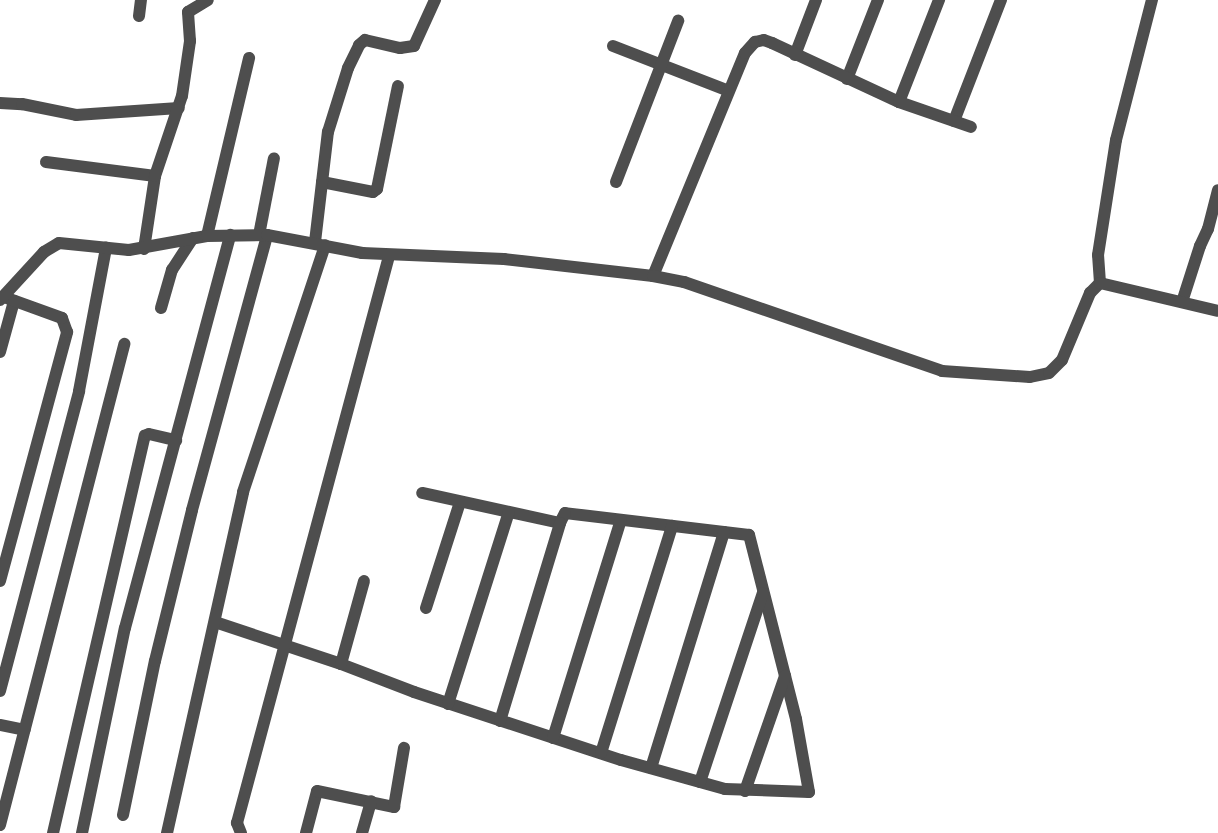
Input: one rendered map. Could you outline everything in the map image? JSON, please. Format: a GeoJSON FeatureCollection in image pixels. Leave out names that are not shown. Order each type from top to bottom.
{"type":"FeatureCollection","features":[{"type":"Feature","properties":{"kind":"street"},"geometry":{"type":"LineString","coordinates":[[139,16],[141,0]]}},
{"type":"Feature","properties":{"kind":"street"},"geometry":{"type":"LineString","coordinates":[[144,249],[155,176],[179,108],[189,41],[188,12],[207,0]]}},
{"type":"Feature","properties":{"kind":"street"},"geometry":{"type":"LineString","coordinates":[[166,833],[243,492],[320,244],[322,182],[328,132],[348,68],[358,45],[365,40],[400,48],[414,46],[435,0]]}},
{"type":"Feature","properties":{"kind":"street"},"geometry":{"type":"LineString","coordinates":[[795,55],[816,0]]}},
{"type":"Feature","properties":{"kind":"street"},"geometry":{"type":"LineString","coordinates":[[847,79],[878,0]]}},
{"type":"Feature","properties":{"kind":"street"},"geometry":{"type":"LineString","coordinates":[[899,102],[939,0]]}},
{"type":"Feature","properties":{"kind":"street"},"geometry":{"type":"LineString","coordinates":[[954,121],[1000,0]]}},
{"type":"Feature","properties":{"kind":"street"},"geometry":{"type":"LineString","coordinates":[[1100,283],[1098,255],[1116,140],[1152,0]]}},
{"type":"Feature","properties":{"kind":"street"},"geometry":{"type":"LineString","coordinates":[[616,182],[678,21]]}},
{"type":"Feature","properties":{"kind":"street"},"geometry":{"type":"LineString","coordinates":[[654,276],[745,53],[755,42],[764,40],[899,102],[971,127]]}},
{"type":"Feature","properties":{"kind":"street"},"geometry":{"type":"LineString","coordinates":[[613,46],[729,91]]}},
{"type":"Feature","properties":{"kind":"street"},"geometry":{"type":"LineString","coordinates":[[207,236],[249,58]]}},
{"type":"Feature","properties":{"kind":"street"},"geometry":{"type":"LineString","coordinates":[[322,182],[373,192],[376,189],[398,86]]}},
{"type":"Feature","properties":{"kind":"street"},"geometry":{"type":"LineString","coordinates":[[0,103],[22,104],[76,115],[179,108]]}},
{"type":"Feature","properties":{"kind":"street"},"geometry":{"type":"LineString","coordinates":[[123,816],[155,662],[263,235],[274,158]]}},
{"type":"Feature","properties":{"kind":"street"},"geometry":{"type":"LineString","coordinates":[[46,162],[155,176]]}},
{"type":"Feature","properties":{"kind":"street"},"geometry":{"type":"LineString","coordinates":[[1182,302],[1200,246],[1209,229],[1218,190]]}},
{"type":"Feature","properties":{"kind":"street"},"geometry":{"type":"LineString","coordinates":[[81,833],[125,628],[230,235]]}},
{"type":"Feature","properties":{"kind":"street"},"geometry":{"type":"LineString","coordinates":[[0,352],[6,300],[50,247],[66,242],[120,250],[144,249],[207,236],[263,235],[389,256],[504,260],[654,276],[702,287],[818,330],[942,371],[1030,377],[1049,373],[1062,360],[1090,292],[1100,283]]}},
{"type":"Feature","properties":{"kind":"street"},"geometry":{"type":"LineString","coordinates":[[160,308],[171,270],[193,238]]}},
{"type":"Feature","properties":{"kind":"street"},"geometry":{"type":"LineString","coordinates":[[0,691],[79,391],[106,248]]}},
{"type":"Feature","properties":{"kind":"street"},"geometry":{"type":"LineString","coordinates":[[241,833],[237,823],[331,478],[337,440],[389,256]]}},
{"type":"Feature","properties":{"kind":"street"},"geometry":{"type":"LineString","coordinates":[[1100,283],[1218,311]]}},
{"type":"Feature","properties":{"kind":"street"},"geometry":{"type":"LineString","coordinates":[[0,580],[67,332],[62,318],[6,300]]}},
{"type":"Feature","properties":{"kind":"street"},"geometry":{"type":"LineString","coordinates":[[0,825],[124,344]]}},
{"type":"Feature","properties":{"kind":"street"},"geometry":{"type":"LineString","coordinates":[[53,833],[145,436],[148,434],[176,440]]}},
{"type":"Feature","properties":{"kind":"street"},"geometry":{"type":"LineString","coordinates":[[422,493],[560,523]]}},
{"type":"Feature","properties":{"kind":"street"},"geometry":{"type":"LineString","coordinates":[[426,608],[460,502]]}},
{"type":"Feature","properties":{"kind":"street"},"geometry":{"type":"LineString","coordinates":[[448,704],[509,512]]}},
{"type":"Feature","properties":{"kind":"street"},"geometry":{"type":"LineString","coordinates":[[215,622],[340,664],[448,704],[500,721],[553,738],[651,768],[725,789],[809,792],[785,675],[749,536],[565,513],[500,721]]}},
{"type":"Feature","properties":{"kind":"street"},"geometry":{"type":"LineString","coordinates":[[553,738],[621,520]]}},
{"type":"Feature","properties":{"kind":"street"},"geometry":{"type":"LineString","coordinates":[[601,753],[672,526]]}},
{"type":"Feature","properties":{"kind":"street"},"geometry":{"type":"LineString","coordinates":[[651,768],[724,532]]}},
{"type":"Feature","properties":{"kind":"street"},"geometry":{"type":"LineString","coordinates":[[340,664],[364,581]]}},
{"type":"Feature","properties":{"kind":"street"},"geometry":{"type":"LineString","coordinates":[[700,782],[764,592]]}},
{"type":"Feature","properties":{"kind":"street"},"geometry":{"type":"LineString","coordinates":[[745,791],[785,675]]}},
{"type":"Feature","properties":{"kind":"street"},"geometry":{"type":"LineString","coordinates":[[0,725],[25,730]]}},
{"type":"Feature","properties":{"kind":"street"},"geometry":{"type":"LineString","coordinates":[[306,833],[317,791],[394,807],[404,748]]}},
{"type":"Feature","properties":{"kind":"street"},"geometry":{"type":"LineString","coordinates":[[362,833],[371,801]]}}]}
